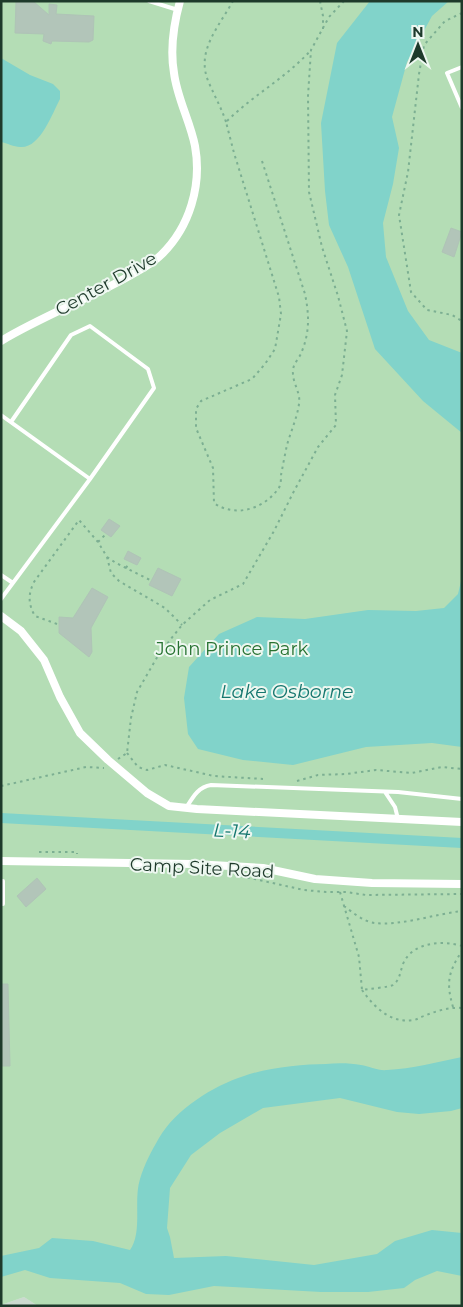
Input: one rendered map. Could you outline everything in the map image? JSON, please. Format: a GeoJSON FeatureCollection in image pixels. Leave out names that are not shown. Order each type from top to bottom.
{"type":"FeatureCollection","features":[{"type":"Feature","properties":{"kind":"street","name":"Center Drive"},"geometry":{"type":"LineString","coordinates":[[1,341],[24,327],[90,297],[141,269],[161,255],[176,237],[190,211],[195,192],[197,172],[195,146],[174,73],[173,46],[179,5]]}},
{"type":"Feature","properties":{"kind":"street"},"geometry":{"type":"LineString","coordinates":[[1,616],[20,631],[44,660],[60,696],[80,733],[112,763],[154,797],[169,806],[462,822]]}},
{"type":"Feature","properties":{"kind":"street","name":"Camp Site Road"},"geometry":{"type":"LineString","coordinates":[[1,861],[194,864],[262,868],[315,879],[372,883],[462,884]]}},
{"type":"Feature","properties":{"kind":"lane"},"geometry":{"type":"LineString","coordinates":[[149,1],[179,5]]}},
{"type":"Feature","properties":{"kind":"lane"},"geometry":{"type":"LineString","coordinates":[[462,68],[447,73],[462,108]]}},
{"type":"Feature","properties":{"kind":"lane"},"geometry":{"type":"LineString","coordinates":[[1,599],[90,479],[154,388],[148,369],[90,326],[71,335],[11,422]]}},
{"type":"Feature","properties":{"kind":"lane"},"geometry":{"type":"LineString","coordinates":[[1,415],[90,479]]}},
{"type":"Feature","properties":{"kind":"lane"},"geometry":{"type":"LineString","coordinates":[[1,574],[13,583]]}},
{"type":"Feature","properties":{"kind":"lane"},"geometry":{"type":"LineString","coordinates":[[186,808],[197,791],[211,785],[385,792],[462,799]]}},
{"type":"Feature","properties":{"kind":"lane"},"geometry":{"type":"LineString","coordinates":[[385,792],[395,807],[398,819]]}},
{"type":"Feature","properties":{"kind":"lane"},"geometry":{"type":"LineString","coordinates":[[1,881],[3,881],[3,904],[1,904]]}},
{"type":"Feature","properties":{"kind":"path"},"geometry":{"type":"LineString","coordinates":[[232,1],[212,36],[203,60],[208,82],[220,104],[226,122],[279,297],[280,314],[275,349],[252,379],[202,401],[196,408],[196,428],[213,468],[214,503],[222,509],[236,511],[254,508],[265,502],[279,488],[287,446],[300,403],[292,372],[302,352],[308,332],[309,314],[305,294],[262,161]]}},
{"type":"Feature","properties":{"kind":"path"},"geometry":{"type":"LineString","coordinates":[[320,1],[322,30]]}},
{"type":"Feature","properties":{"kind":"path"},"geometry":{"type":"LineString","coordinates":[[226,122],[253,97],[297,66],[311,50],[329,17],[344,1]]}},
{"type":"Feature","properties":{"kind":"path"},"geometry":{"type":"LineString","coordinates":[[462,13],[445,21],[424,45],[408,172],[399,215],[411,292],[427,310],[452,315],[462,321]]}},
{"type":"Feature","properties":{"kind":"path"},"geometry":{"type":"LineString","coordinates":[[264,780],[214,776],[165,765],[147,770],[138,767],[127,753],[131,718],[137,692],[160,654],[182,625],[210,600],[243,584],[274,532],[318,447],[336,426],[335,395],[342,374],[347,331],[322,247],[309,192],[308,96],[311,50]]}},
{"type":"Feature","properties":{"kind":"path"},"geometry":{"type":"LineString","coordinates":[[57,624],[35,616],[29,593],[79,520],[98,542],[111,572],[119,581],[165,608],[182,625]]}},
{"type":"Feature","properties":{"kind":"path"},"geometry":{"type":"LineString","coordinates":[[98,542],[105,535]]}},
{"type":"Feature","properties":{"kind":"path"},"geometry":{"type":"LineString","coordinates":[[106,557],[150,580]]}},
{"type":"Feature","properties":{"kind":"path"},"geometry":{"type":"LineString","coordinates":[[126,568],[130,563]]}},
{"type":"Feature","properties":{"kind":"path"},"geometry":{"type":"LineString","coordinates":[[1,786],[86,767],[105,768],[127,753]]}},
{"type":"Feature","properties":{"kind":"path"},"geometry":{"type":"LineString","coordinates":[[294,782],[318,775],[376,770],[412,773],[442,767],[462,769]]}},
{"type":"Feature","properties":{"kind":"path"},"geometry":{"type":"LineString","coordinates":[[39,852],[77,852],[77,862]]}},
{"type":"Feature","properties":{"kind":"path"},"geometry":{"type":"LineString","coordinates":[[240,876],[304,890],[366,896],[462,894]]}},
{"type":"Feature","properties":{"kind":"path"},"geometry":{"type":"LineString","coordinates":[[340,892],[359,957],[362,990],[370,1001],[385,1014],[397,1021],[414,1020],[453,1007],[462,1008]]}},
{"type":"Feature","properties":{"kind":"path"},"geometry":{"type":"LineString","coordinates":[[344,906],[356,915],[373,923],[419,919],[462,911]]}},
{"type":"Feature","properties":{"kind":"path"},"geometry":{"type":"LineString","coordinates":[[362,990],[391,987],[398,980],[408,955],[422,946],[439,943],[462,946]]}},
{"type":"Feature","properties":{"kind":"path"},"geometry":{"type":"LineString","coordinates":[[453,1007],[448,984],[449,977],[462,951]]}},
{"type":"Feature","properties":{"kind":"shaded area"},"geometry":{"type":"Polygon","coordinates":[[[24,1297],[38,1306],[1,1306],[1,1305],[24,1297]]]}},
{"type":"Feature","properties":{"kind":"green space","name":"John Prince Park"},"geometry":{"type":"Polygon","coordinates":[[[1,1],[462,1],[462,1306],[38,1306],[24,1297],[1,1305],[1,1]]]}},
{"type":"Feature","properties":{"kind":"water"},"geometry":{"type":"Polygon","coordinates":[[[370,1],[449,1],[432,16],[407,62],[392,117],[399,148],[393,184],[383,223],[386,257],[408,311],[429,340],[462,353],[462,433],[423,401],[375,349],[348,267],[329,225],[321,123],[337,43],[370,1]]]}},
{"type":"Feature","properties":{"kind":"water"},"geometry":{"type":"Polygon","coordinates":[[[1,58],[30,75],[53,84],[60,91],[60,99],[49,121],[39,137],[27,146],[18,147],[1,142],[1,58]]]}},
{"type":"Feature","properties":{"kind":"water","name":"Lake Osborne"},"geometry":{"type":"Polygon","coordinates":[[[462,577],[462,747],[432,743],[366,747],[293,765],[243,760],[198,749],[188,734],[184,698],[189,667],[219,634],[257,617],[305,619],[368,610],[416,611],[444,608],[458,594],[462,577]]]}},
{"type":"Feature","properties":{"kind":"water"},"geometry":{"type":"Polygon","coordinates":[[[462,1057],[462,1108],[451,1111],[419,1114],[397,1112],[340,1098],[263,1108],[220,1133],[191,1155],[170,1188],[167,1228],[174,1258],[226,1256],[314,1265],[377,1254],[395,1241],[432,1230],[462,1233],[462,1276],[437,1271],[415,1280],[404,1288],[368,1292],[321,1292],[214,1286],[169,1295],[146,1294],[120,1283],[50,1278],[25,1270],[1,1277],[1,1256],[39,1248],[52,1238],[93,1241],[130,1250],[136,1234],[137,1197],[140,1179],[159,1138],[166,1127],[185,1108],[208,1092],[232,1080],[253,1073],[285,1067],[344,1063],[387,1070],[415,1067],[462,1057]]]}},
{"type":"Feature","properties":{"kind":"building"},"geometry":{"type":"Polygon","coordinates":[[[16,1],[33,1],[49,15],[49,4],[57,5],[56,14],[94,16],[93,40],[89,42],[52,41],[51,44],[43,41],[44,34],[15,33],[16,1]]]}},
{"type":"Feature","properties":{"kind":"building"},"geometry":{"type":"Polygon","coordinates":[[[451,228],[462,232],[454,257],[442,252],[451,228]]]}},
{"type":"Feature","properties":{"kind":"building"},"geometry":{"type":"Polygon","coordinates":[[[109,519],[120,526],[111,537],[101,530],[109,519]]]}},
{"type":"Feature","properties":{"kind":"building"},"geometry":{"type":"Polygon","coordinates":[[[128,551],[141,558],[137,565],[124,559],[128,551]]]}},
{"type":"Feature","properties":{"kind":"building"},"geometry":{"type":"Polygon","coordinates":[[[158,568],[181,579],[172,596],[149,585],[158,568]]]}},
{"type":"Feature","properties":{"kind":"building"},"geometry":{"type":"Polygon","coordinates":[[[92,588],[108,597],[91,628],[92,652],[89,657],[59,633],[59,617],[73,618],[92,588]]]}},
{"type":"Feature","properties":{"kind":"building"},"geometry":{"type":"Polygon","coordinates":[[[37,878],[46,889],[26,907],[17,896],[37,878]]]}},
{"type":"Feature","properties":{"kind":"building"},"geometry":{"type":"Polygon","coordinates":[[[1,984],[8,984],[10,1066],[1,1066],[1,984]]]}},
{"type":"Feature","properties":{"kind":"waterway","name":"L-14"},"geometry":{"type":"LineString","coordinates":[[1,818],[462,843]]}}]}
